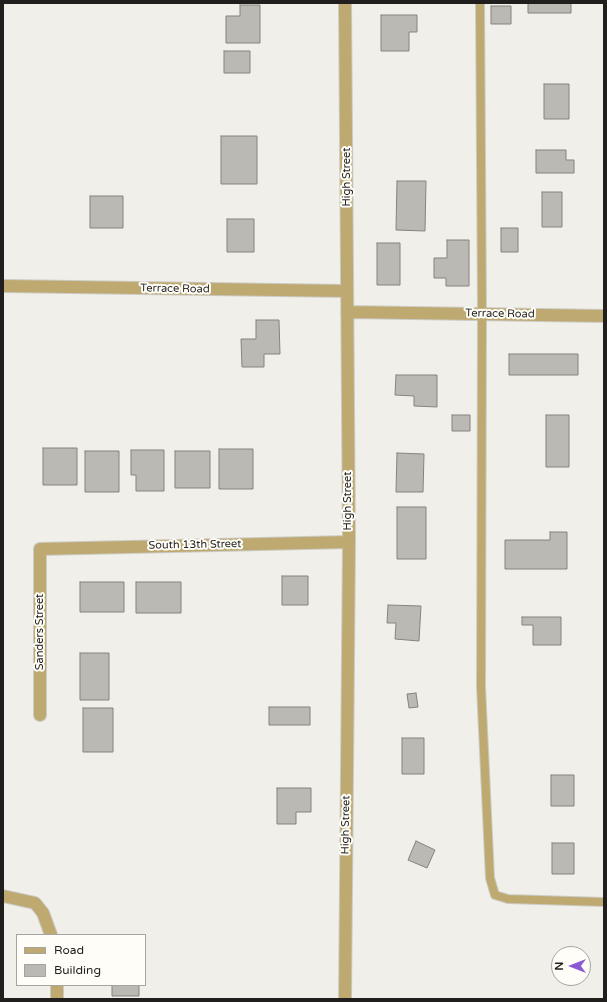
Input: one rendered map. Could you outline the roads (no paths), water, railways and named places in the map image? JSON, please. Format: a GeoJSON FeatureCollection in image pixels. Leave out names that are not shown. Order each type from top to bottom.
{"type":"FeatureCollection","features":[{"type":"Feature","properties":{"kind":"street","name":"High Street"},"geometry":{"type":"LineString","coordinates":[[345,3],[349,542],[345,999]]}},
{"type":"Feature","properties":{"kind":"street","name":"Terrace Road"},"geometry":{"type":"LineString","coordinates":[[3,286],[347,291]]}},
{"type":"Feature","properties":{"kind":"street","name":"Terrace Road"},"geometry":{"type":"LineString","coordinates":[[347,312],[604,316]]}},
{"type":"Feature","properties":{"kind":"street","name":"South 13th Street"},"geometry":{"type":"LineString","coordinates":[[40,549],[349,542]]}},
{"type":"Feature","properties":{"kind":"street","name":"Sanders Street"},"geometry":{"type":"LineString","coordinates":[[40,549],[40,715]]}},
{"type":"Feature","properties":{"kind":"street"},"geometry":{"type":"LineString","coordinates":[[3,896],[35,903],[43,912],[51,934]]}},
{"type":"Feature","properties":{"kind":"street"},"geometry":{"type":"LineString","coordinates":[[57,986],[57,999]]}},
{"type":"Feature","properties":{"kind":"lane"},"geometry":{"type":"LineString","coordinates":[[480,3],[482,314],[481,687],[490,878],[494,895],[508,899],[604,902]]}}]}
